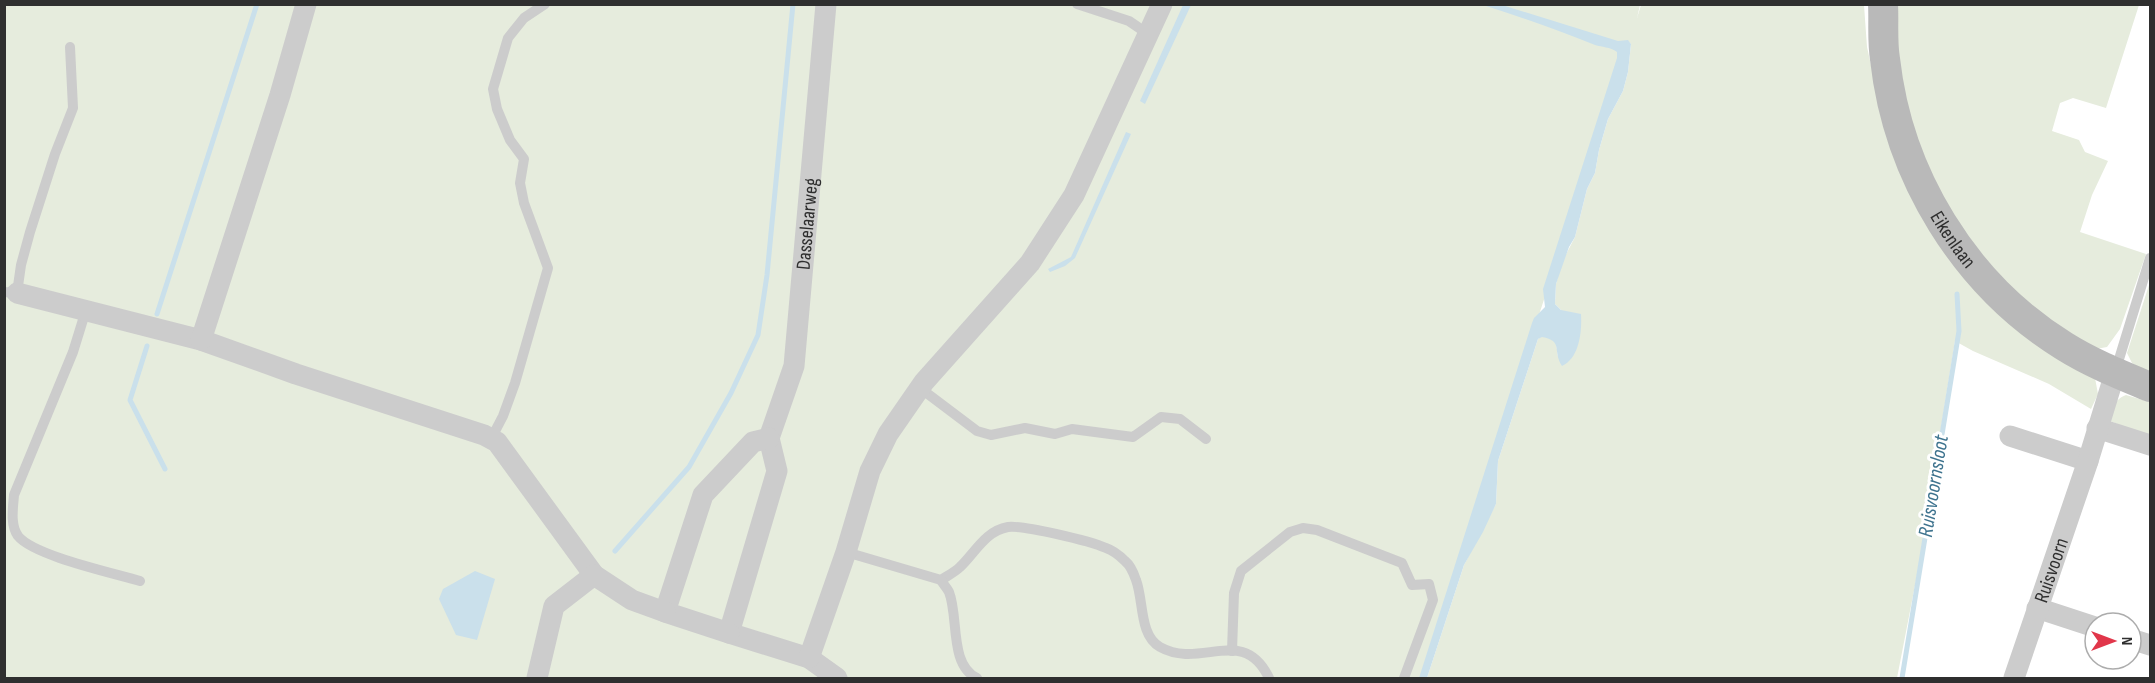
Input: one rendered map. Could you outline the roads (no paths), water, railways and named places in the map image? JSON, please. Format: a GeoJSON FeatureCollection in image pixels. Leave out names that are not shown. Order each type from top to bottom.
{"type":"FeatureCollection","features":[{"type":"Feature","properties":{"kind":"street"},"geometry":{"type":"LineString","coordinates":[[201,340],[280,95],[306,4]]}},
{"type":"Feature","properties":{"kind":"street","name":"Dasselaarweg"},"geometry":{"type":"LineString","coordinates":[[769,438],[794,366],[826,4]]}},
{"type":"Feature","properties":{"kind":"street"},"geometry":{"type":"LineString","coordinates":[[808,658],[846,552],[870,471],[888,434],[920,388],[1030,263],[1074,195],[1162,4]]}},
{"type":"Feature","properties":{"kind":"street","name":"Eikenlaan"},"geometry":{"type":"LineString","coordinates":[[1883,4],[1884,59],[1898,125],[1919,183],[1947,232],[1979,275],[2029,321],[2064,347],[2151,387]]}},
{"type":"Feature","properties":{"kind":"street"},"geometry":{"type":"LineString","coordinates":[[9,291],[201,340],[296,374],[484,435],[497,442],[594,575],[632,600],[808,658],[837,678]]}},
{"type":"Feature","properties":{"kind":"street","name":"Ruisvoorn"},"geometry":{"type":"LineString","coordinates":[[2014,678],[2088,461],[2115,372]]}},
{"type":"Feature","properties":{"kind":"street"},"geometry":{"type":"LineString","coordinates":[[2097,428],[2151,445]]}},
{"type":"Feature","properties":{"kind":"street"},"geometry":{"type":"LineString","coordinates":[[2010,436],[2088,461]]}},
{"type":"Feature","properties":{"kind":"street"},"geometry":{"type":"LineString","coordinates":[[665,612],[703,495],[753,442],[769,438],[777,471],[729,633]]}},
{"type":"Feature","properties":{"kind":"street"},"geometry":{"type":"LineString","coordinates":[[537,678],[554,606],[594,575]]}},
{"type":"Feature","properties":{"kind":"street"},"geometry":{"type":"LineString","coordinates":[[2037,608],[2083,623]]}},
{"type":"Feature","properties":{"kind":"lane"},"geometry":{"type":"LineString","coordinates":[[491,439],[503,416],[515,383],[548,268],[520,183],[524,159],[510,140],[497,109],[493,88],[508,38],[524,18],[545,4]]}},
{"type":"Feature","properties":{"kind":"lane"},"geometry":{"type":"LineString","coordinates":[[1077,4],[1129,21],[1148,34]]}},
{"type":"Feature","properties":{"kind":"lane"},"geometry":{"type":"LineString","coordinates":[[9,291],[21,266],[55,154],[73,108],[70,47]]}},
{"type":"Feature","properties":{"kind":"lane"},"geometry":{"type":"LineString","coordinates":[[2115,372],[2151,258]]}},
{"type":"Feature","properties":{"kind":"lane"},"geometry":{"type":"LineString","coordinates":[[86,310],[73,352],[14,495],[12,517],[18,536],[35,549],[140,581]]}},
{"type":"Feature","properties":{"kind":"lane"},"geometry":{"type":"LineString","coordinates":[[920,388],[977,431],[991,435],[1025,428],[1055,434],[1072,429],[1133,436],[1161,417],[1180,420],[1206,439]]}},
{"type":"Feature","properties":{"kind":"lane"},"geometry":{"type":"LineString","coordinates":[[941,580],[960,568],[986,537],[1008,527],[1038,530],[1107,548],[1127,562],[1137,582],[1150,638],[1161,647],[1181,654],[1232,651],[1249,653],[1262,664],[1269,678]]}},
{"type":"Feature","properties":{"kind":"lane"},"geometry":{"type":"LineString","coordinates":[[1232,651],[1234,593],[1241,571],[1290,532],[1303,528],[1317,530],[1402,563],[1412,585],[1429,584],[1433,600],[1404,678]]}},
{"type":"Feature","properties":{"kind":"lane"},"geometry":{"type":"LineString","coordinates":[[846,552],[941,580],[949,592],[962,663],[972,676],[977,678]]}},
{"type":"Feature","properties":{"kind":"water"},"geometry":{"type":"Polygon","coordinates":[[[1183,5],[1191,5],[1145,104],[1140,101],[1183,5]]]}},
{"type":"Feature","properties":{"kind":"water"},"geometry":{"type":"Polygon","coordinates":[[[1483,5],[1502,5],[1618,41],[1628,40],[1631,44],[1623,91],[1608,119],[1595,173],[1587,189],[1575,237],[1569,247],[1556,284],[1555,304],[1561,310],[1581,314],[1579,343],[1573,357],[1562,366],[1553,341],[1542,337],[1538,339],[1498,461],[1496,504],[1464,565],[1427,678],[1419,678],[1532,323],[1545,307],[1543,289],[1617,58],[1617,52],[1612,49],[1483,5]]]}},
{"type":"Feature","properties":{"kind":"water"},"geometry":{"type":"Polygon","coordinates":[[[1126,132],[1131,134],[1075,258],[1065,266],[1050,272],[1048,269],[1071,257],[1126,132]]]}},
{"type":"Feature","properties":{"kind":"water"},"geometry":{"type":"Polygon","coordinates":[[[475,571],[495,579],[477,640],[456,635],[439,599],[443,589],[475,571]]]}},
{"type":"Feature","properties":{"kind":"waterway"},"geometry":{"type":"LineString","coordinates":[[157,314],[257,4]]}},
{"type":"Feature","properties":{"kind":"waterway"},"geometry":{"type":"LineString","coordinates":[[615,551],[689,467],[731,393],[758,335],[767,275],[793,4]]}},
{"type":"Feature","properties":{"kind":"waterway","name":"Ruisvoornsloot"},"geometry":{"type":"LineString","coordinates":[[1902,678],[1959,331],[1957,294]]}},
{"type":"Feature","properties":{"kind":"waterway"},"geometry":{"type":"LineString","coordinates":[[147,346],[130,400],[165,469]]}}]}
